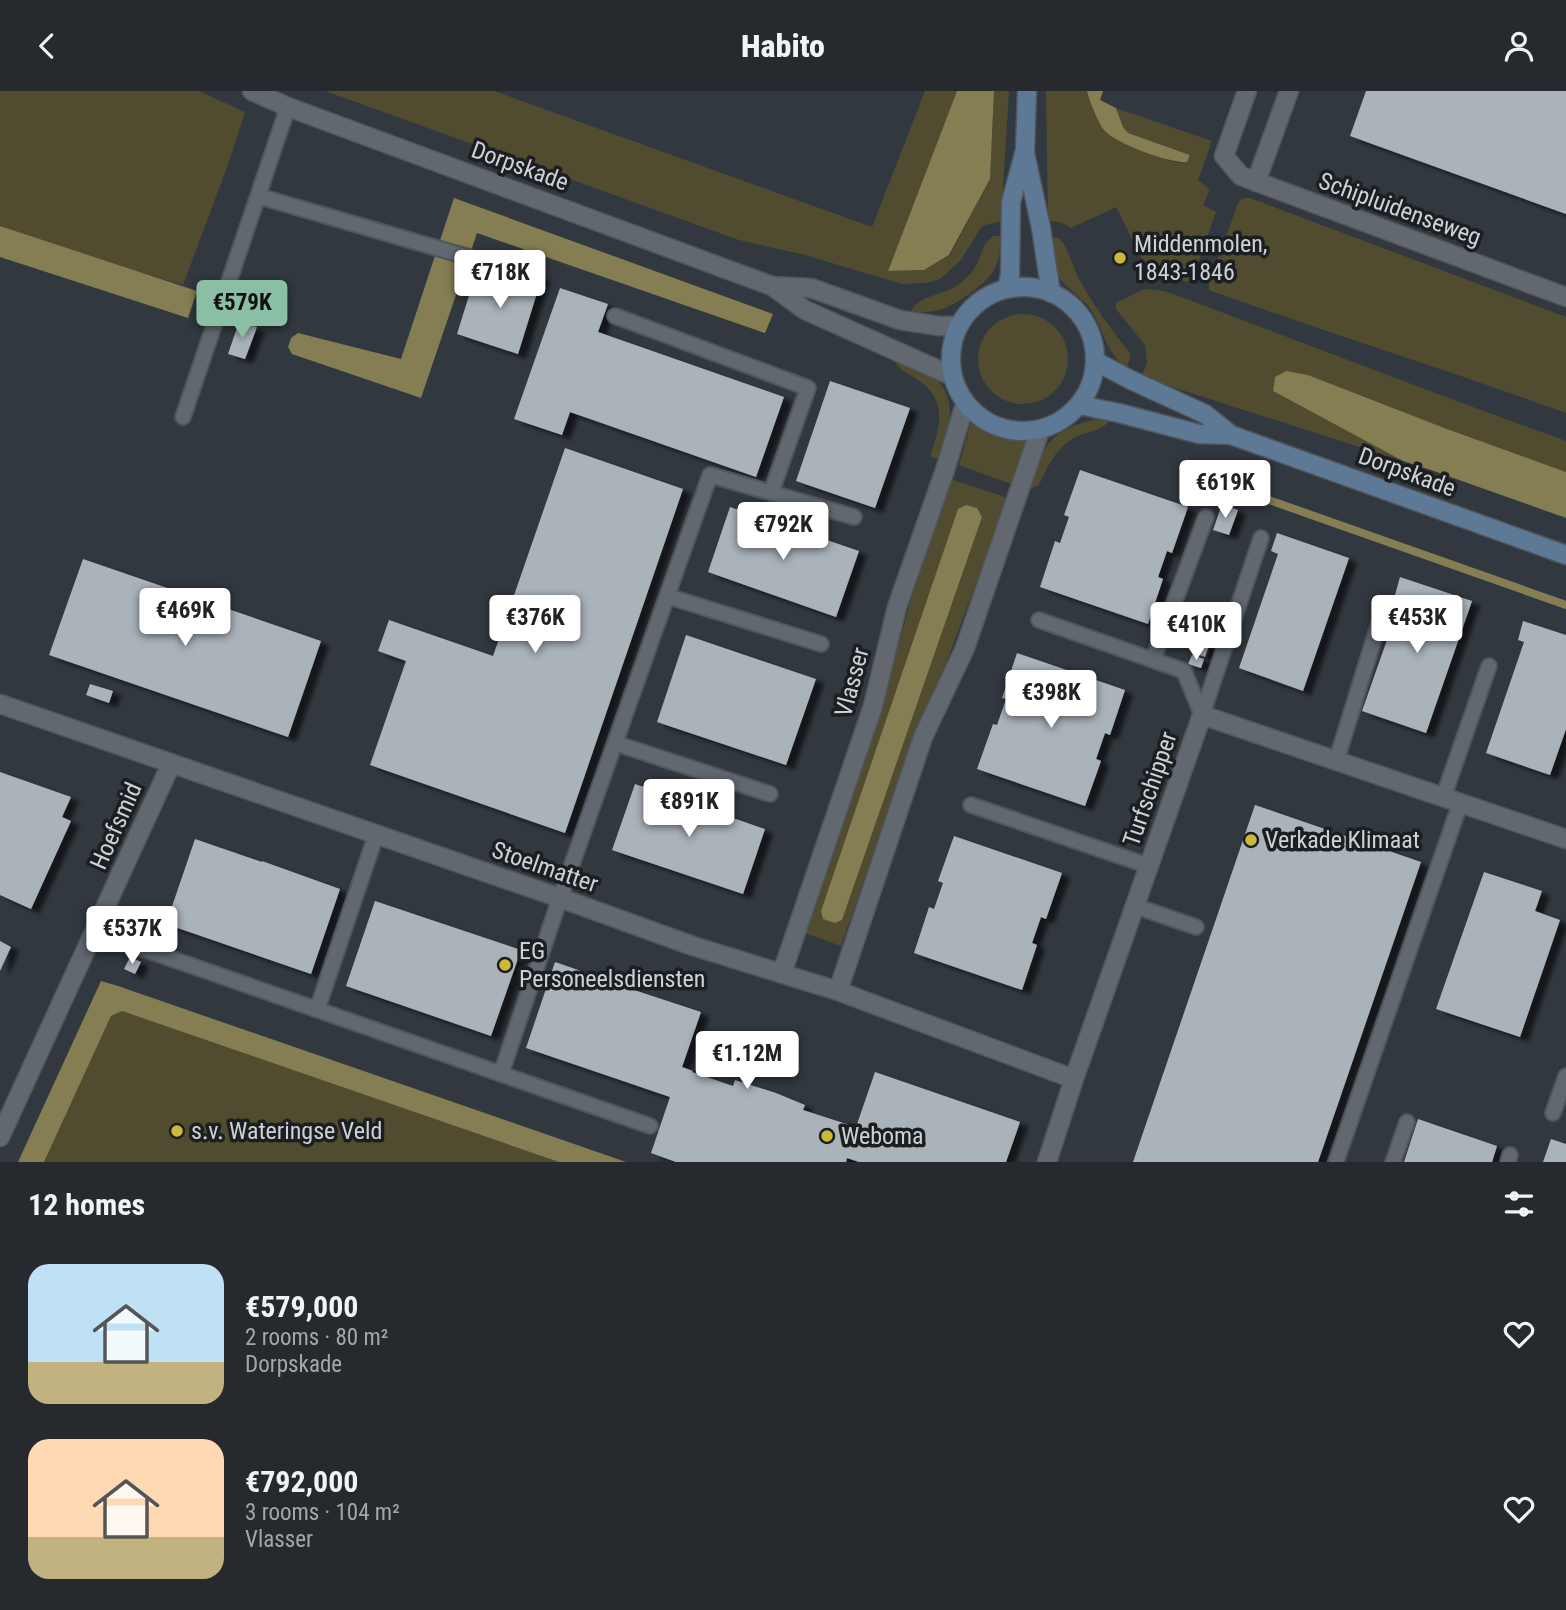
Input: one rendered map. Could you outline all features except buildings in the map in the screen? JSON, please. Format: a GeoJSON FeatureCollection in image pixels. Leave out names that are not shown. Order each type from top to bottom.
{"type":"FeatureCollection","features":[{"type":"Feature","properties":{"kind":"main road"},"geometry":{"type":"LineString","coordinates":[[1027,91],[1025,150],[1051,293]]}},
{"type":"Feature","properties":{"kind":"main road"},"geometry":{"type":"LineString","coordinates":[[1007,289],[1010,275],[1010,202],[1025,150]]}},
{"type":"Feature","properties":{"kind":"main road"},"geometry":{"type":"LineString","coordinates":[[1029,288],[1051,293],[1066,301],[1079,313],[1094,344],[1093,377],[1088,392],[1062,421],[1040,430],[1012,431],[986,422],[965,404],[952,376],[952,342],[958,326],[970,309],[987,297],[1007,289],[1029,288]]}},
{"type":"Feature","properties":{"kind":"main road","name":"Dorpskade"},"geometry":{"type":"LineString","coordinates":[[1095,361],[1205,414],[1231,435]]}},
{"type":"Feature","properties":{"kind":"main road","name":"Dorpskade"},"geometry":{"type":"LineString","coordinates":[[1079,405],[1199,434],[1231,435],[1566,555]]}},
{"type":"Feature","properties":{"kind":"street","name":"Dorpskade"},"geometry":{"type":"LineString","coordinates":[[252,91],[288,107],[772,286],[805,310],[952,376]]}},
{"type":"Feature","properties":{"kind":"street","name":"Schipluidenseweg"},"geometry":{"type":"LineString","coordinates":[[1247,91],[1224,156],[1241,176],[1566,297]]}},
{"type":"Feature","properties":{"kind":"street"},"geometry":{"type":"LineString","coordinates":[[1256,182],[1289,91]]}},
{"type":"Feature","properties":{"kind":"street","name":"Dorpskade"},"geometry":{"type":"LineString","coordinates":[[772,286],[811,288],[900,320],[958,326]]}},
{"type":"Feature","properties":{"kind":"street","name":"Vlasser"},"geometry":{"type":"LineString","coordinates":[[782,972],[873,706],[897,607],[965,404]]}},
{"type":"Feature","properties":{"kind":"street"},"geometry":{"type":"LineString","coordinates":[[838,991],[923,737],[965,648],[1040,430]]}},
{"type":"Feature","properties":{"kind":"street","name":"Stoelmatter"},"geometry":{"type":"LineString","coordinates":[[0,704],[693,946],[838,991],[1074,1079]]}},
{"type":"Feature","properties":{"kind":"street","name":"Turfschipper"},"geometry":{"type":"LineString","coordinates":[[1047,1162],[1202,715],[1566,839]]}},
{"type":"Feature","properties":{"kind":"street","name":"Hoefsmid"},"geometry":{"type":"LineString","coordinates":[[0,1137],[171,764]]}},
{"type":"Feature","properties":{"kind":"lane"},"geometry":{"type":"LineString","coordinates":[[183,417],[288,107]]}},
{"type":"Feature","properties":{"kind":"lane"},"geometry":{"type":"LineString","coordinates":[[258,196],[471,258]]}},
{"type":"Feature","properties":{"kind":"lane"},"geometry":{"type":"LineString","coordinates":[[615,316],[808,388],[771,493]]}},
{"type":"Feature","properties":{"kind":"lane"},"geometry":{"type":"LineString","coordinates":[[501,1074],[560,898],[710,475],[854,517]]}},
{"type":"Feature","properties":{"kind":"lane"},"geometry":{"type":"LineString","coordinates":[[1153,660],[1206,517]]}},
{"type":"Feature","properties":{"kind":"lane"},"geometry":{"type":"LineString","coordinates":[[1202,715],[1261,538]]}},
{"type":"Feature","properties":{"kind":"lane"},"geometry":{"type":"LineString","coordinates":[[667,596],[821,644]]}},
{"type":"Feature","properties":{"kind":"lane"},"geometry":{"type":"LineString","coordinates":[[1039,619],[1184,671],[1202,715]]}},
{"type":"Feature","properties":{"kind":"lane"},"geometry":{"type":"LineString","coordinates":[[1336,762],[1378,626]]}},
{"type":"Feature","properties":{"kind":"lane"},"geometry":{"type":"LineString","coordinates":[[1336,1162],[1452,801],[1489,666]]}},
{"type":"Feature","properties":{"kind":"lane"},"geometry":{"type":"LineString","coordinates":[[615,744],[770,794]]}},
{"type":"Feature","properties":{"kind":"lane"},"geometry":{"type":"LineString","coordinates":[[971,805],[1149,866]]}},
{"type":"Feature","properties":{"kind":"lane"},"geometry":{"type":"LineString","coordinates":[[317,1010],[376,835]]}},
{"type":"Feature","properties":{"kind":"lane"},"geometry":{"type":"LineString","coordinates":[[1135,906],[1196,927]]}},
{"type":"Feature","properties":{"kind":"lane"},"geometry":{"type":"LineString","coordinates":[[95,932],[650,1126]]}},
{"type":"Feature","properties":{"kind":"lane"},"geometry":{"type":"LineString","coordinates":[[1553,1113],[1566,1076]]}},
{"type":"Feature","properties":{"kind":"lane"},"geometry":{"type":"LineString","coordinates":[[1393,1162],[1406,1122]]}},
{"type":"Feature","properties":{"kind":"shaded area"},"geometry":{"type":"Polygon","coordinates":[[[0,91],[199,91],[245,112],[183,285],[104,262],[0,226],[0,91]]]}},
{"type":"Feature","properties":{"kind":"shaded area"},"geometry":{"type":"Polygon","coordinates":[[[325,91],[494,91],[872,227],[925,91],[957,91],[888,271],[924,270],[950,255],[990,179],[994,91],[1009,91],[1001,221],[982,226],[960,261],[940,279],[926,283],[902,284],[805,255],[739,240],[325,91]]]}},
{"type":"Feature","properties":{"kind":"shaded area"},"geometry":{"type":"Polygon","coordinates":[[[957,91],[994,91],[990,179],[949,255],[924,270],[888,271],[957,91]]]}},
{"type":"Feature","properties":{"kind":"shaded area"},"geometry":{"type":"Polygon","coordinates":[[[1046,91],[1087,91],[1095,112],[1162,158],[1179,163],[1187,162],[1190,155],[1128,133],[1116,108],[1212,141],[1198,180],[1210,190],[1203,205],[1216,212],[1193,277],[1187,282],[1160,272],[1148,271],[1116,207],[1071,228],[1048,220],[1046,91]]]}},
{"type":"Feature","properties":{"kind":"shaded area"},"geometry":{"type":"Polygon","coordinates":[[[1087,91],[1103,91],[1100,100],[1116,108],[1128,133],[1190,155],[1187,162],[1157,156],[1111,136],[1100,123],[1087,91]]]}},
{"type":"Feature","properties":{"kind":"shaded area"},"geometry":{"type":"Polygon","coordinates":[[[454,198],[773,314],[765,333],[477,233],[421,398],[292,354],[288,347],[291,338],[298,333],[401,359],[454,198]]]}},
{"type":"Feature","properties":{"kind":"shaded area"},"geometry":{"type":"Polygon","coordinates":[[[1245,198],[1566,317],[1566,413],[1209,290],[1209,283],[1238,203],[1245,198]]]}},
{"type":"Feature","properties":{"kind":"shaded area"},"geometry":{"type":"Polygon","coordinates":[[[0,226],[197,291],[188,318],[0,257],[0,226]]]}},
{"type":"Feature","properties":{"kind":"shaded area"},"geometry":{"type":"Polygon","coordinates":[[[994,236],[1001,236],[998,260],[993,272],[982,284],[944,308],[929,312],[911,312],[918,302],[952,288],[965,279],[977,265],[984,247],[994,236]]]}},
{"type":"Feature","properties":{"kind":"shaded area"},"geometry":{"type":"Polygon","coordinates":[[[1048,237],[1057,238],[1063,243],[1091,299],[1130,353],[1127,368],[1119,362],[1109,347],[1089,307],[1058,275],[1048,237]]]}},
{"type":"Feature","properties":{"kind":"shaded area"},"geometry":{"type":"Polygon","coordinates":[[[1144,289],[1165,291],[1566,441],[1566,472],[1308,375],[1286,371],[1275,377],[1273,391],[1403,461],[1141,377],[1147,363],[1145,345],[1116,309],[1116,303],[1144,289]]]}},
{"type":"Feature","properties":{"kind":"shaded area"},"geometry":{"type":"Polygon","coordinates":[[[1023,314],[1040,318],[1055,327],[1064,342],[1068,359],[1064,376],[1055,391],[1040,400],[1023,404],[1006,400],[991,391],[982,376],[978,359],[982,342],[991,327],[1006,318],[1023,314]]]}},
{"type":"Feature","properties":{"kind":"shaded area"},"geometry":{"type":"Polygon","coordinates":[[[895,357],[930,374],[946,393],[950,414],[940,460],[932,457],[931,453],[939,424],[935,398],[921,382],[897,365],[895,357]]]}},
{"type":"Feature","properties":{"kind":"shaded area"},"geometry":{"type":"Polygon","coordinates":[[[1286,371],[1308,375],[1566,472],[1566,518],[1403,461],[1273,391],[1275,377],[1286,371]]]}},
{"type":"Feature","properties":{"kind":"shaded area"},"geometry":{"type":"Polygon","coordinates":[[[1096,419],[1110,420],[1063,446],[1053,458],[1039,485],[1028,490],[1038,462],[1057,435],[1096,419]]]}},
{"type":"Feature","properties":{"kind":"shaded area"},"geometry":{"type":"Polygon","coordinates":[[[971,422],[998,435],[1027,439],[1011,484],[959,465],[971,422]]]}},
{"type":"Feature","properties":{"kind":"shaded area"},"geometry":{"type":"Polygon","coordinates":[[[950,479],[1008,498],[945,666],[916,730],[841,946],[805,933],[886,692],[910,603],[950,479]],[[966,505],[821,911],[823,919],[835,923],[842,920],[982,517],[977,508],[966,505]]]}},
{"type":"Feature","properties":{"kind":"shaded area"},"geometry":{"type":"Polygon","coordinates":[[[966,505],[977,508],[982,517],[842,920],[835,923],[823,919],[821,911],[958,509],[966,505]]]}},
{"type":"Feature","properties":{"kind":"shaded area"},"geometry":{"type":"Polygon","coordinates":[[[101,981],[626,1162],[559,1162],[122,1011],[111,1016],[44,1162],[18,1162],[101,981]]]}},
{"type":"Feature","properties":{"kind":"shaded area"},"geometry":{"type":"Polygon","coordinates":[[[122,1011],[559,1162],[44,1162],[111,1016],[122,1011]]]}},
{"type":"Feature","properties":{"kind":"waterway"},"geometry":{"type":"LineString","coordinates":[[1235,488],[1566,605]]}},
{"type":"Feature","properties":{"kind":"place","name":"Middenmolen, 1843-1846"},"geometry":{"type":"Point","coordinates":[1120,258]}},
{"type":"Feature","properties":{"kind":"place","name":"Verkade Klimaat"},"geometry":{"type":"Point","coordinates":[1251,840]}},
{"type":"Feature","properties":{"kind":"place","name":"EG Personeelsdiensten"},"geometry":{"type":"Point","coordinates":[505,965]}},
{"type":"Feature","properties":{"kind":"place","name":"s.v. Wateringse Veld"},"geometry":{"type":"Point","coordinates":[177,1131]}},
{"type":"Feature","properties":{"kind":"place","name":"Weboma"},"geometry":{"type":"Point","coordinates":[827,1136]}}]}
